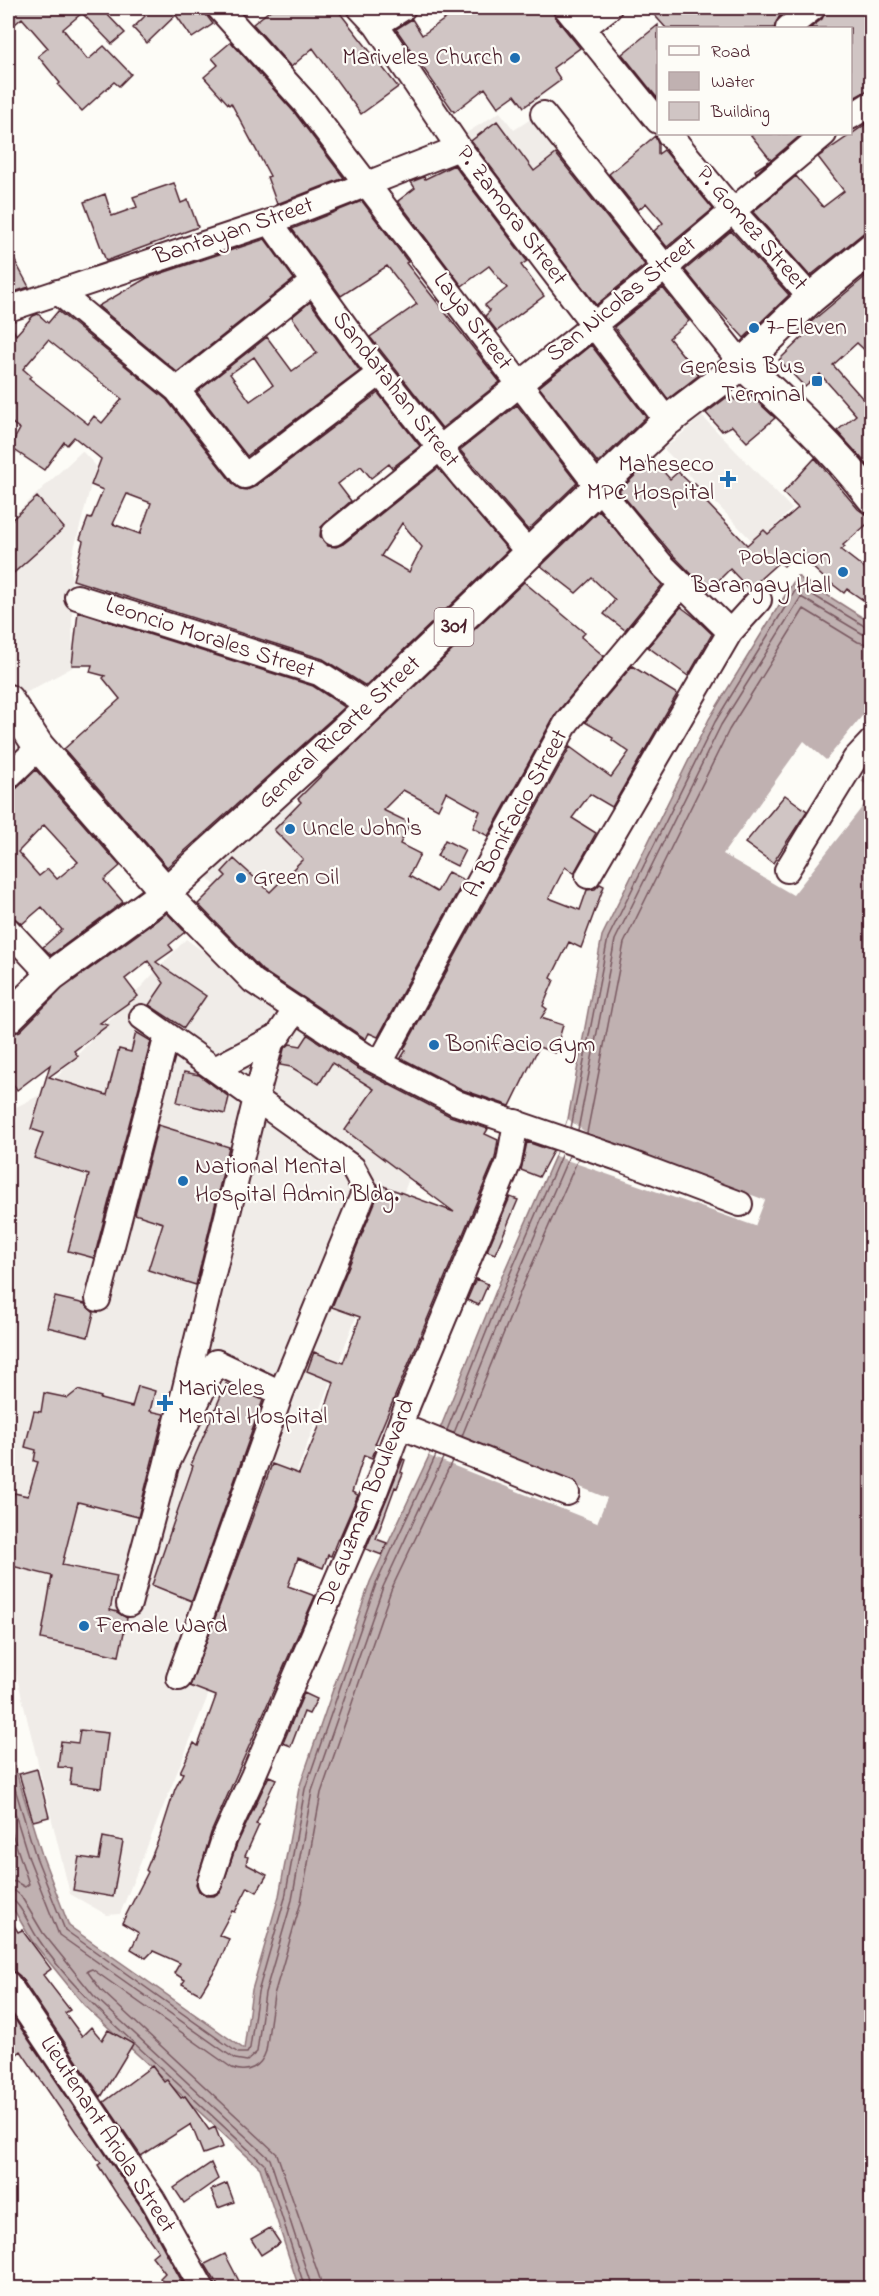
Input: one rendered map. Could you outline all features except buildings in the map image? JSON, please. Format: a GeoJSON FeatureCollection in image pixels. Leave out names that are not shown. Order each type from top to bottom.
{"type":"FeatureCollection","features":[{"type":"Feature","properties":{"kind":"main road","name":"General Ricarte Street"},"geometry":{"type":"LineString","coordinates":[[8,1018],[51,976],[166,892],[370,706],[667,421],[742,364],[811,298],[872,248]]}},
{"type":"Feature","properties":{"kind":"main road"},"geometry":{"type":"LineString","coordinates":[[742,364],[835,452],[872,498]]}},
{"type":"Feature","properties":{"kind":"main road"},"geometry":{"type":"LineString","coordinates":[[8,700],[39,747],[166,892]]}},
{"type":"Feature","properties":{"kind":"street","name":"Laya Street"},"geometry":{"type":"LineString","coordinates":[[219,8],[305,103],[598,487],[661,564],[730,632]]}},
{"type":"Feature","properties":{"kind":"street"},"geometry":{"type":"LineString","coordinates":[[368,16],[403,8]]}},
{"type":"Feature","properties":{"kind":"street"},"geometry":{"type":"LineString","coordinates":[[566,8],[657,120]]}},
{"type":"Feature","properties":{"kind":"street"},"geometry":{"type":"LineString","coordinates":[[583,28],[609,8]]}},
{"type":"Feature","properties":{"kind":"street"},"geometry":{"type":"LineString","coordinates":[[789,27],[813,8]]}},
{"type":"Feature","properties":{"kind":"street","name":"P. Zamora Street"},"geometry":{"type":"LineString","coordinates":[[368,16],[459,148],[667,421]]}},
{"type":"Feature","properties":{"kind":"street"},"geometry":{"type":"LineString","coordinates":[[852,116],[872,103]]}},
{"type":"Feature","properties":{"kind":"street"},"geometry":{"type":"LineString","coordinates":[[543,114],[742,364]]}},
{"type":"Feature","properties":{"kind":"street","name":"P. Gomez Street"},"geometry":{"type":"LineString","coordinates":[[670,135],[732,210],[811,298]]}},
{"type":"Feature","properties":{"kind":"street","name":"San Nicolas Street"},"geometry":{"type":"LineString","coordinates":[[334,533],[666,267],[823,135]]}},
{"type":"Feature","properties":{"kind":"street","name":"Bantayan Street"},"geometry":{"type":"LineString","coordinates":[[8,309],[270,222],[459,148]]}},
{"type":"Feature","properties":{"kind":"street","name":"Sandatahan Street"},"geometry":{"type":"LineString","coordinates":[[270,222],[380,373],[529,553]]}},
{"type":"Feature","properties":{"kind":"street"},"geometry":{"type":"LineString","coordinates":[[177,390],[313,282]]}},
{"type":"Feature","properties":{"kind":"street"},"geometry":{"type":"LineString","coordinates":[[58,292],[177,390],[245,476],[380,373]]}},
{"type":"Feature","properties":{"kind":"street","name":"A. Bonifacio Street"},"geometry":{"type":"LineString","coordinates":[[380,1063],[567,722],[682,584]]}},
{"type":"Feature","properties":{"kind":"street","name":"Leoncio Morales Street"},"geometry":{"type":"LineString","coordinates":[[77,597],[319,673],[370,706]]}},
{"type":"Feature","properties":{"kind":"street"},"geometry":{"type":"LineString","coordinates":[[588,876],[730,632],[759,600]]}},
{"type":"Feature","properties":{"kind":"street"},"geometry":{"type":"LineString","coordinates":[[787,870],[855,759],[872,741]]}},
{"type":"Feature","properties":{"kind":"street"},"geometry":{"type":"LineString","coordinates":[[8,777],[39,747]]}},
{"type":"Feature","properties":{"kind":"street"},"geometry":{"type":"LineString","coordinates":[[166,892],[254,981],[364,1055],[457,1103],[637,1164],[740,1204]]}},
{"type":"Feature","properties":{"kind":"street"},"geometry":{"type":"LineString","coordinates":[[8,930],[51,976]]}},
{"type":"Feature","properties":{"kind":"street"},"geometry":{"type":"LineString","coordinates":[[215,1069],[278,1036],[296,1009]]}},
{"type":"Feature","properties":{"kind":"street"},"geometry":{"type":"LineString","coordinates":[[142,1017],[353,1168],[365,1190],[281,1393],[179,1678]]}},
{"type":"Feature","properties":{"kind":"street"},"geometry":{"type":"LineString","coordinates":[[98,1299],[167,1035]]}},
{"type":"Feature","properties":{"kind":"street"},"geometry":{"type":"LineString","coordinates":[[129,1604],[166,1466],[272,1039]]}},
{"type":"Feature","properties":{"kind":"street","name":"De Guzman Boulevard"},"geometry":{"type":"LineString","coordinates":[[210,1882],[224,1839],[254,1776],[376,1489],[508,1162],[516,1122]]}},
{"type":"Feature","properties":{"kind":"street"},"geometry":{"type":"LineString","coordinates":[[166,1466],[216,1362],[281,1393]]}},
{"type":"Feature","properties":{"kind":"street"},"geometry":{"type":"LineString","coordinates":[[400,1426],[567,1493]]}},
{"type":"Feature","properties":{"kind":"street","name":"Lieutenant Ariola Street"},"geometry":{"type":"LineString","coordinates":[[8,1984],[153,2200],[202,2289]]}},
{"type":"Feature","properties":{"kind":"shaded area"},"geometry":{"type":"Polygon","coordinates":[[[500,112],[514,130],[537,115],[587,180],[528,226],[463,135],[500,112]]]}},
{"type":"Feature","properties":{"kind":"shaded area","name":"Maheseco MPC Hospital"},"geometry":{"type":"Polygon","coordinates":[[[702,416],[792,509],[756,545],[664,449],[702,416]]]}},
{"type":"Feature","properties":{"kind":"shaded area"},"geometry":{"type":"Polygon","coordinates":[[[82,451],[96,466],[71,560],[73,667],[18,697],[8,680],[8,521],[82,451]]]}},
{"type":"Feature","properties":{"kind":"shaded area"},"geometry":{"type":"Polygon","coordinates":[[[285,796],[342,857],[263,933],[204,874],[285,796]]]}},
{"type":"Feature","properties":{"kind":"shaded area","name":"Mariveles Mental Hospital"},"geometry":{"type":"Polygon","coordinates":[[[186,939],[380,1078],[367,1100],[425,1137],[263,1559],[120,1914],[107,1915],[70,1894],[8,1648],[8,1247],[16,1107],[40,1095],[186,939]]]}},
{"type":"Feature","properties":{"kind":"water"},"geometry":{"type":"Polygon","coordinates":[[[797,576],[871,623],[871,2288],[299,2288],[260,2168],[84,2005],[32,1941],[8,1900],[8,1746],[42,1855],[69,1926],[244,2049],[252,1990],[279,1896],[299,1788],[370,1582],[429,1456],[500,1281],[555,1156],[568,1119],[602,936],[709,719],[797,576]]]}},
{"type":"Feature","properties":{"kind":"pier"},"geometry":{"type":"Polygon","coordinates":[[[871,705],[871,770],[861,781],[871,788],[871,796],[793,895],[723,854],[804,741],[826,760],[871,705]]]}},
{"type":"Feature","properties":{"kind":"pier"},"geometry":{"type":"Polygon","coordinates":[[[568,1119],[584,1131],[765,1200],[755,1226],[555,1156],[568,1119]]]}},
{"type":"Feature","properties":{"kind":"pier"},"geometry":{"type":"Polygon","coordinates":[[[440,1430],[607,1498],[597,1523],[429,1456],[440,1430]]]}},
{"type":"Feature","properties":{"kind":"place","name":"Mariveles Church"},"geometry":{"type":"Point","coordinates":[515,58]}},
{"type":"Feature","properties":{"kind":"place","name":"7-Eleven"},"geometry":{"type":"Point","coordinates":[754,328]}},
{"type":"Feature","properties":{"kind":"place","name":"Genesis Bus Terminal"},"geometry":{"type":"Point","coordinates":[817,381]}},
{"type":"Feature","properties":{"kind":"place","name":"Maheseco MPC Hospital"},"geometry":{"type":"Point","coordinates":[728,479]}},
{"type":"Feature","properties":{"kind":"place","name":"Poblacion Barangay Hall"},"geometry":{"type":"Point","coordinates":[843,572]}},
{"type":"Feature","properties":{"kind":"place","name":"Uncle John's"},"geometry":{"type":"Point","coordinates":[290,829]}},
{"type":"Feature","properties":{"kind":"place","name":"Green Oil"},"geometry":{"type":"Point","coordinates":[241,878]}},
{"type":"Feature","properties":{"kind":"place","name":"Bonifacio Gym"},"geometry":{"type":"Point","coordinates":[434,1045]}},
{"type":"Feature","properties":{"kind":"place","name":"National Mental Hospital Admin Bldg."},"geometry":{"type":"Point","coordinates":[183,1181]}},
{"type":"Feature","properties":{"kind":"place","name":"Mariveles Mental Hospital"},"geometry":{"type":"Point","coordinates":[165,1403]}},
{"type":"Feature","properties":{"kind":"place","name":"Female Ward"},"geometry":{"type":"Point","coordinates":[84,1626]}}]}
